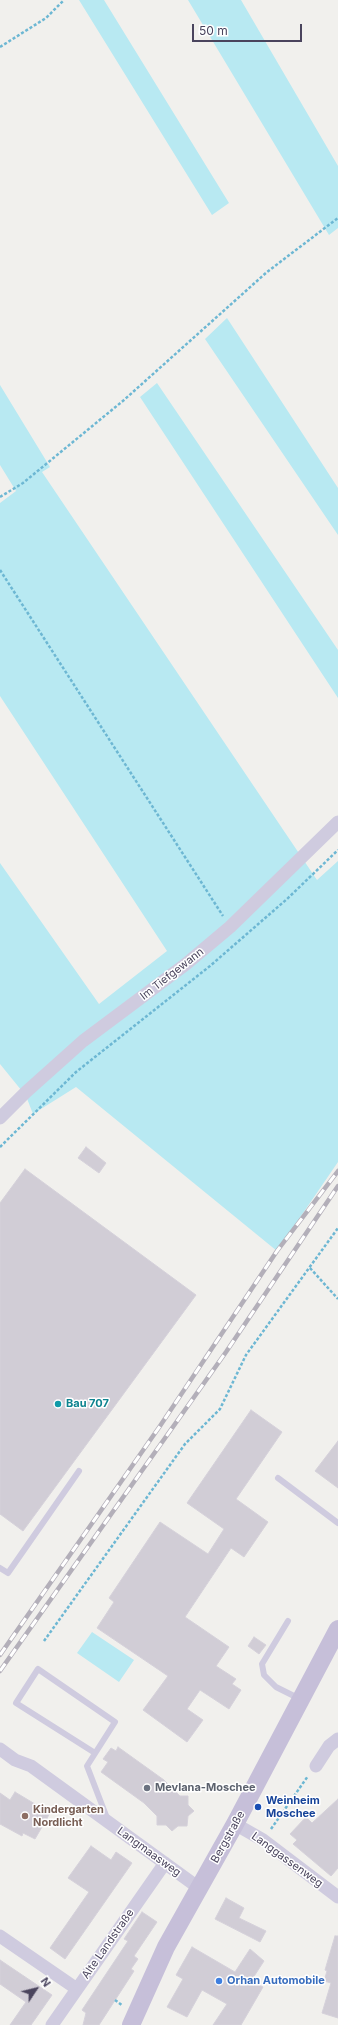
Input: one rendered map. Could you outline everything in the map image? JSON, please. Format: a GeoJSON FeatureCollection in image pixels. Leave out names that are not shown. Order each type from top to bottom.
{"type":"FeatureCollection","features":[{"type":"Feature","properties":{"kind":"main road","name":"Bergstraße"},"geometry":{"type":"LineString","coordinates":[[131,2025],[166,1947],[235,1824],[338,1629]]}},
{"type":"Feature","properties":{"kind":"street","name":"Im Tiefgewann"},"geometry":{"type":"LineString","coordinates":[[0,1118],[26,1092],[83,1042],[186,964],[230,927],[338,822]]}},
{"type":"Feature","properties":{"kind":"street"},"geometry":{"type":"LineString","coordinates":[[316,1766],[329,1746],[338,1739]]}},
{"type":"Feature","properties":{"kind":"street","name":"Langmaasweg"},"geometry":{"type":"LineString","coordinates":[[0,1749],[15,1760],[31,1766],[199,1888]]}},
{"type":"Feature","properties":{"kind":"street","name":"Langgassenweg"},"geometry":{"type":"LineString","coordinates":[[235,1824],[263,1840],[338,1897]]}},
{"type":"Feature","properties":{"kind":"street","name":"Alte Landstraße"},"geometry":{"type":"LineString","coordinates":[[52,2025],[165,1863]]}},
{"type":"Feature","properties":{"kind":"street"},"geometry":{"type":"LineString","coordinates":[[0,1936],[77,1989]]}},
{"type":"Feature","properties":{"kind":"lane"},"geometry":{"type":"LineString","coordinates":[[0,1568],[8,1573],[79,1470]]}},
{"type":"Feature","properties":{"kind":"lane"},"geometry":{"type":"LineString","coordinates":[[278,1478],[338,1523]]}},
{"type":"Feature","properties":{"kind":"lane"},"geometry":{"type":"LineString","coordinates":[[288,1621],[262,1664],[264,1675],[276,1687],[301,1700]]}},
{"type":"Feature","properties":{"kind":"lane"},"geometry":{"type":"LineString","coordinates":[[95,1753],[16,1703],[38,1669],[115,1722],[87,1766],[109,1823]]}},
{"type":"Feature","properties":{"kind":"path"},"geometry":{"type":"LineString","coordinates":[[0,47],[46,18],[64,0]]}},
{"type":"Feature","properties":{"kind":"path"},"geometry":{"type":"LineString","coordinates":[[0,497],[23,483],[124,400],[267,272],[338,218]]}},
{"type":"Feature","properties":{"kind":"path"},"geometry":{"type":"LineString","coordinates":[[0,570],[230,927],[238,942]]}},
{"type":"Feature","properties":{"kind":"path"},"geometry":{"type":"LineString","coordinates":[[0,1148],[76,1072],[238,942],[338,850]]}},
{"type":"Feature","properties":{"kind":"path"},"geometry":{"type":"LineString","coordinates":[[44,1641],[185,1444],[220,1409],[246,1355],[338,1228]]}},
{"type":"Feature","properties":{"kind":"path"},"geometry":{"type":"LineString","coordinates":[[310,1268],[338,1299]]}},
{"type":"Feature","properties":{"kind":"path"},"geometry":{"type":"LineString","coordinates":[[263,1840],[316,1766]]}},
{"type":"Feature","properties":{"kind":"shaded area"},"geometry":{"type":"Polygon","coordinates":[[[79,0],[104,0],[229,203],[212,215],[79,0]]]}},
{"type":"Feature","properties":{"kind":"shaded area"},"geometry":{"type":"Polygon","coordinates":[[[188,0],[241,0],[338,166],[338,228],[329,235],[188,0]]]}},
{"type":"Feature","properties":{"kind":"shaded area"},"geometry":{"type":"Polygon","coordinates":[[[227,318],[338,488],[338,535],[205,339],[227,318]]]}},
{"type":"Feature","properties":{"kind":"shaded area"},"geometry":{"type":"Polygon","coordinates":[[[157,383],[338,650],[338,698],[140,397],[157,383]]]}},
{"type":"Feature","properties":{"kind":"shaded area"},"geometry":{"type":"Polygon","coordinates":[[[0,385],[50,467],[42,472],[317,880],[338,861],[338,1162],[277,1251],[76,1087],[33,1114],[26,1096],[0,1064],[0,863],[99,1004],[167,951],[0,696],[0,503],[16,491],[0,465],[0,385]]]}},
{"type":"Feature","properties":{"kind":"shaded area"},"geometry":{"type":"Polygon","coordinates":[[[92,1632],[134,1660],[119,1682],[77,1653],[92,1632]]]}},
{"type":"Feature","properties":{"kind":"building"},"geometry":{"type":"Polygon","coordinates":[[[86,1147],[106,1163],[99,1173],[78,1158],[86,1147]]]}},
{"type":"Feature","properties":{"kind":"building","name":"Bau 707"},"geometry":{"type":"Polygon","coordinates":[[[25,1169],[196,1295],[23,1531],[0,1514],[0,1203],[25,1169]]]}},
{"type":"Feature","properties":{"kind":"building"},"geometry":{"type":"Polygon","coordinates":[[[251,1410],[282,1432],[236,1499],[268,1522],[244,1557],[231,1548],[185,1617],[229,1647],[216,1666],[236,1679],[232,1684],[241,1690],[229,1709],[200,1690],[187,1709],[203,1720],[187,1742],[143,1710],[168,1676],[97,1628],[114,1602],[109,1598],[160,1522],[208,1554],[224,1529],[187,1503],[251,1410]]]}},
{"type":"Feature","properties":{"kind":"building"},"geometry":{"type":"Polygon","coordinates":[[[338,1441],[338,1488],[315,1471],[338,1441]]]}},
{"type":"Feature","properties":{"kind":"building"},"geometry":{"type":"Polygon","coordinates":[[[254,1637],[266,1645],[259,1654],[248,1646],[254,1637]]]}},
{"type":"Feature","properties":{"kind":"building","name":"Mevlana-Moschee"},"geometry":{"type":"Polygon","coordinates":[[[118,1747],[164,1780],[180,1796],[188,1796],[188,1805],[194,1811],[188,1816],[187,1826],[178,1826],[172,1831],[166,1825],[157,1825],[157,1816],[144,1803],[101,1772],[108,1762],[103,1759],[111,1748],[116,1751],[118,1747]]]}},
{"type":"Feature","properties":{"kind":"building","name":"Kindergarten Nordlicht"},"geometry":{"type":"Polygon","coordinates":[[[15,1792],[50,1813],[35,1839],[23,1833],[22,1836],[0,1824],[0,1793],[10,1800],[15,1792]]]}},
{"type":"Feature","properties":{"kind":"building"},"geometry":{"type":"Polygon","coordinates":[[[338,1799],[338,1868],[331,1876],[293,1844],[297,1840],[290,1834],[306,1817],[312,1823],[338,1799]]]}},
{"type":"Feature","properties":{"kind":"building"},"geometry":{"type":"Polygon","coordinates":[[[91,1846],[111,1860],[116,1852],[132,1863],[65,1959],[50,1948],[89,1892],[68,1878],[91,1846]]]}},
{"type":"Feature","properties":{"kind":"building"},"geometry":{"type":"Polygon","coordinates":[[[226,1898],[244,1908],[239,1918],[266,1931],[260,1942],[215,1919],[226,1898]]]}},
{"type":"Feature","properties":{"kind":"building"},"geometry":{"type":"Polygon","coordinates":[[[142,1912],[157,1922],[134,1956],[138,1959],[131,1969],[134,1971],[99,2025],[83,2025],[86,2013],[82,2010],[128,1941],[124,1939],[142,1912]]]}},
{"type":"Feature","properties":{"kind":"building"},"geometry":{"type":"Polygon","coordinates":[[[335,1936],[338,1936],[338,2018],[322,2013],[331,1983],[324,1981],[327,1971],[325,1970],[335,1936]]]}},
{"type":"Feature","properties":{"kind":"building","name":"Orhan Automobile"},"geometry":{"type":"Polygon","coordinates":[[[192,1947],[235,1972],[250,1949],[264,1961],[251,1981],[263,1987],[241,2025],[213,2025],[227,2004],[202,1990],[187,2017],[167,2007],[183,1979],[176,1975],[192,1947]]]}},
{"type":"Feature","properties":{"kind":"building"},"geometry":{"type":"Polygon","coordinates":[[[0,1960],[52,1995],[31,2025],[10,2025],[26,2002],[0,1984],[0,1960]]]}},
{"type":"Feature","properties":{"kind":"railway"},"geometry":{"type":"LineString","coordinates":[[0,1655],[160,1426],[277,1251],[338,1171]]}},
{"type":"Feature","properties":{"kind":"railway"},"geometry":{"type":"LineString","coordinates":[[0,1671],[226,1352],[338,1186]]}},
{"type":"Feature","properties":{"kind":"place","name":"Bau 707"},"geometry":{"type":"Point","coordinates":[58,1404]}},
{"type":"Feature","properties":{"kind":"place","name":"Mevlana-Moschee"},"geometry":{"type":"Point","coordinates":[147,1788]}},
{"type":"Feature","properties":{"kind":"place","name":"Weinheim Moschee"},"geometry":{"type":"Point","coordinates":[258,1807]}},
{"type":"Feature","properties":{"kind":"place","name":"Kindergarten Nordlicht"},"geometry":{"type":"Point","coordinates":[25,1816]}},
{"type":"Feature","properties":{"kind":"place","name":"Orhan Automobile"},"geometry":{"type":"Point","coordinates":[219,1981]}}]}
